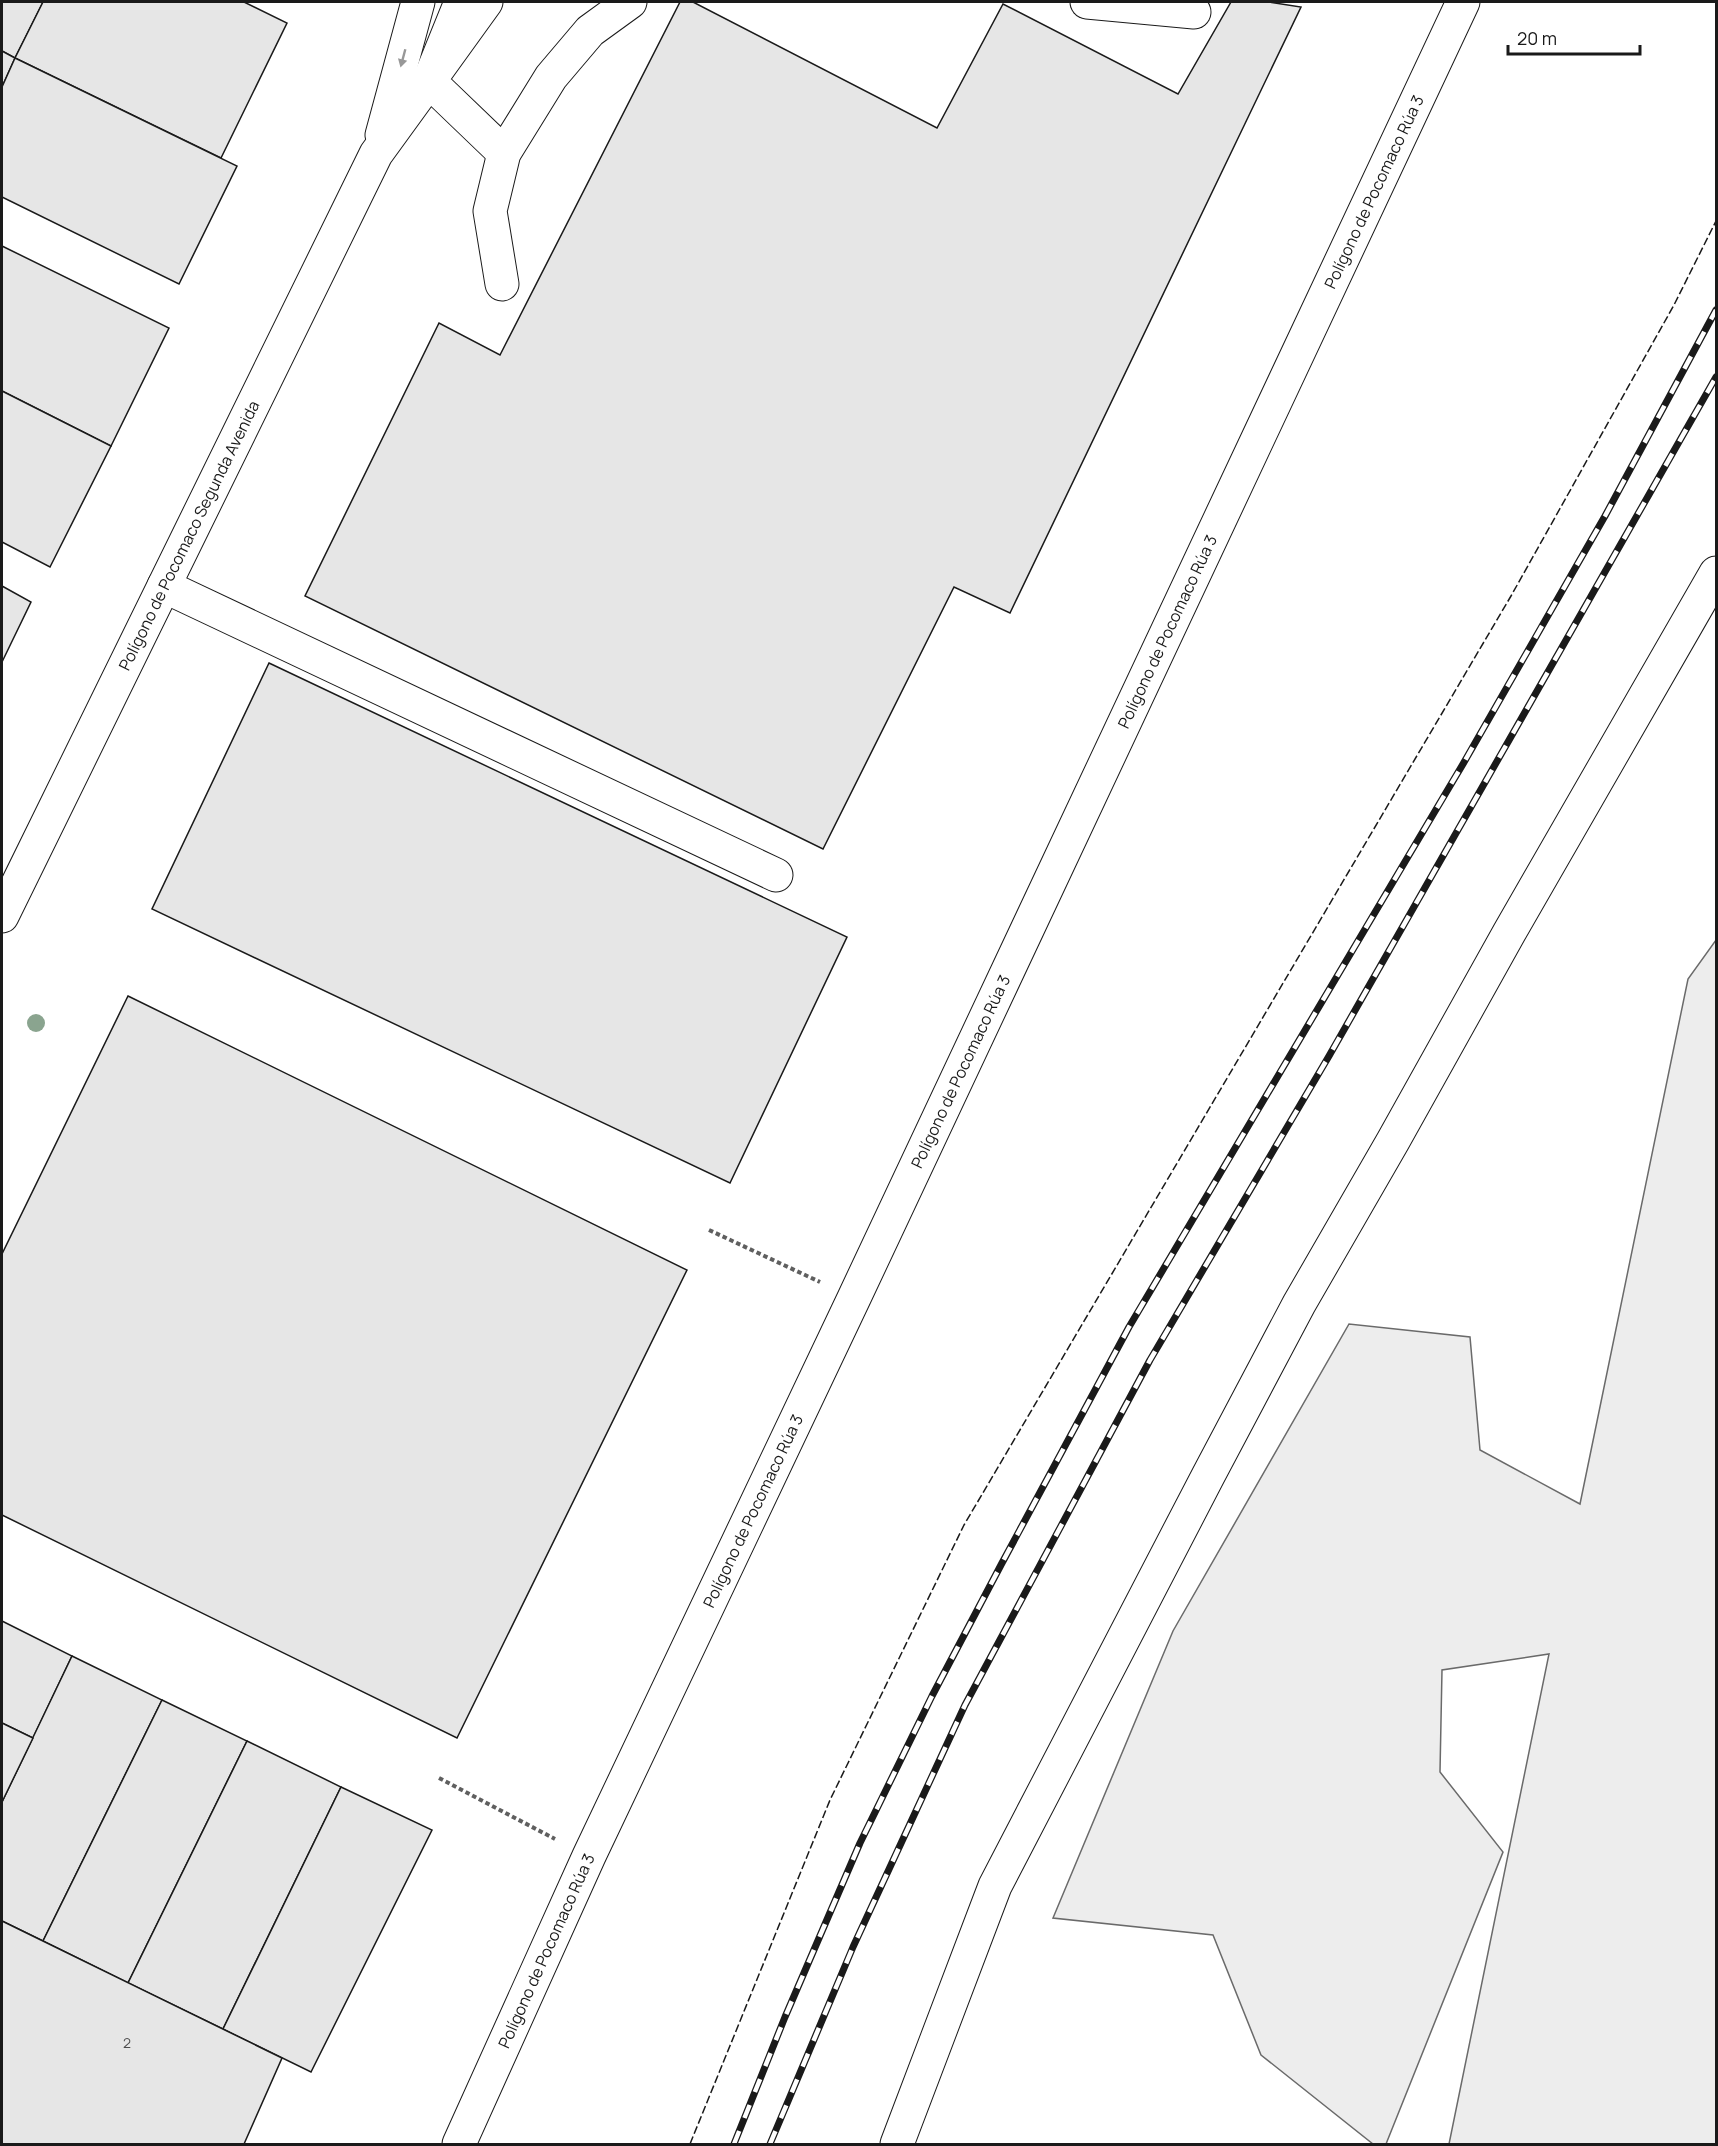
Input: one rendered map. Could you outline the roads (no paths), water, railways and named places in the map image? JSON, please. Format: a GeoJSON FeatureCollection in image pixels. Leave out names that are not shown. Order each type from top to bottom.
{"type":"FeatureCollection","features":[{"type":"Feature","properties":{"kind":"street","name":"Polígono de Pocomaco Segunda Avenida"},"geometry":{"type":"LineString","coordinates":[[376,154],[418,2]]}},
{"type":"Feature","properties":{"kind":"street","name":"Polígono de Pocomaco Segunda Avenida"},"geometry":{"type":"LineString","coordinates":[[2,916],[376,154],[429,81],[461,2]]}},
{"type":"Feature","properties":{"kind":"street"},"geometry":{"type":"LineString","coordinates":[[486,2],[429,81],[504,153]]}},
{"type":"Feature","properties":{"kind":"street"},"geometry":{"type":"LineString","coordinates":[[502,285],[490,211],[504,153],[551,77],[590,31],[630,2]]}},
{"type":"Feature","properties":{"kind":"street"},"geometry":{"type":"LineString","coordinates":[[1087,2],[1194,12]]}},
{"type":"Feature","properties":{"kind":"street","name":"Polígono de Pocomaco Rúa 3"},"geometry":{"type":"LineString","coordinates":[[459,2145],[589,1856],[1463,2]]}},
{"type":"Feature","properties":{"kind":"street"},"geometry":{"type":"LineString","coordinates":[[897,2145],[995,1886],[1203,1486],[1299,1304],[1716,573]]}},
{"type":"Feature","properties":{"kind":"street"},"geometry":{"type":"LineString","coordinates":[[164,586],[776,874]]}},
{"type":"Feature","properties":{"kind":"railway"},"geometry":{"type":"LineString","coordinates":[[734,2144],[785,2017],[860,1843],[932,1696],[1002,1563],[1129,1327],[1463,764],[1605,516],[1716,310]]}},
{"type":"Feature","properties":{"kind":"railway"},"geometry":{"type":"LineString","coordinates":[[770,2144],[853,1947],[965,1705],[1150,1360],[1329,1056],[1716,377]]}}]}
